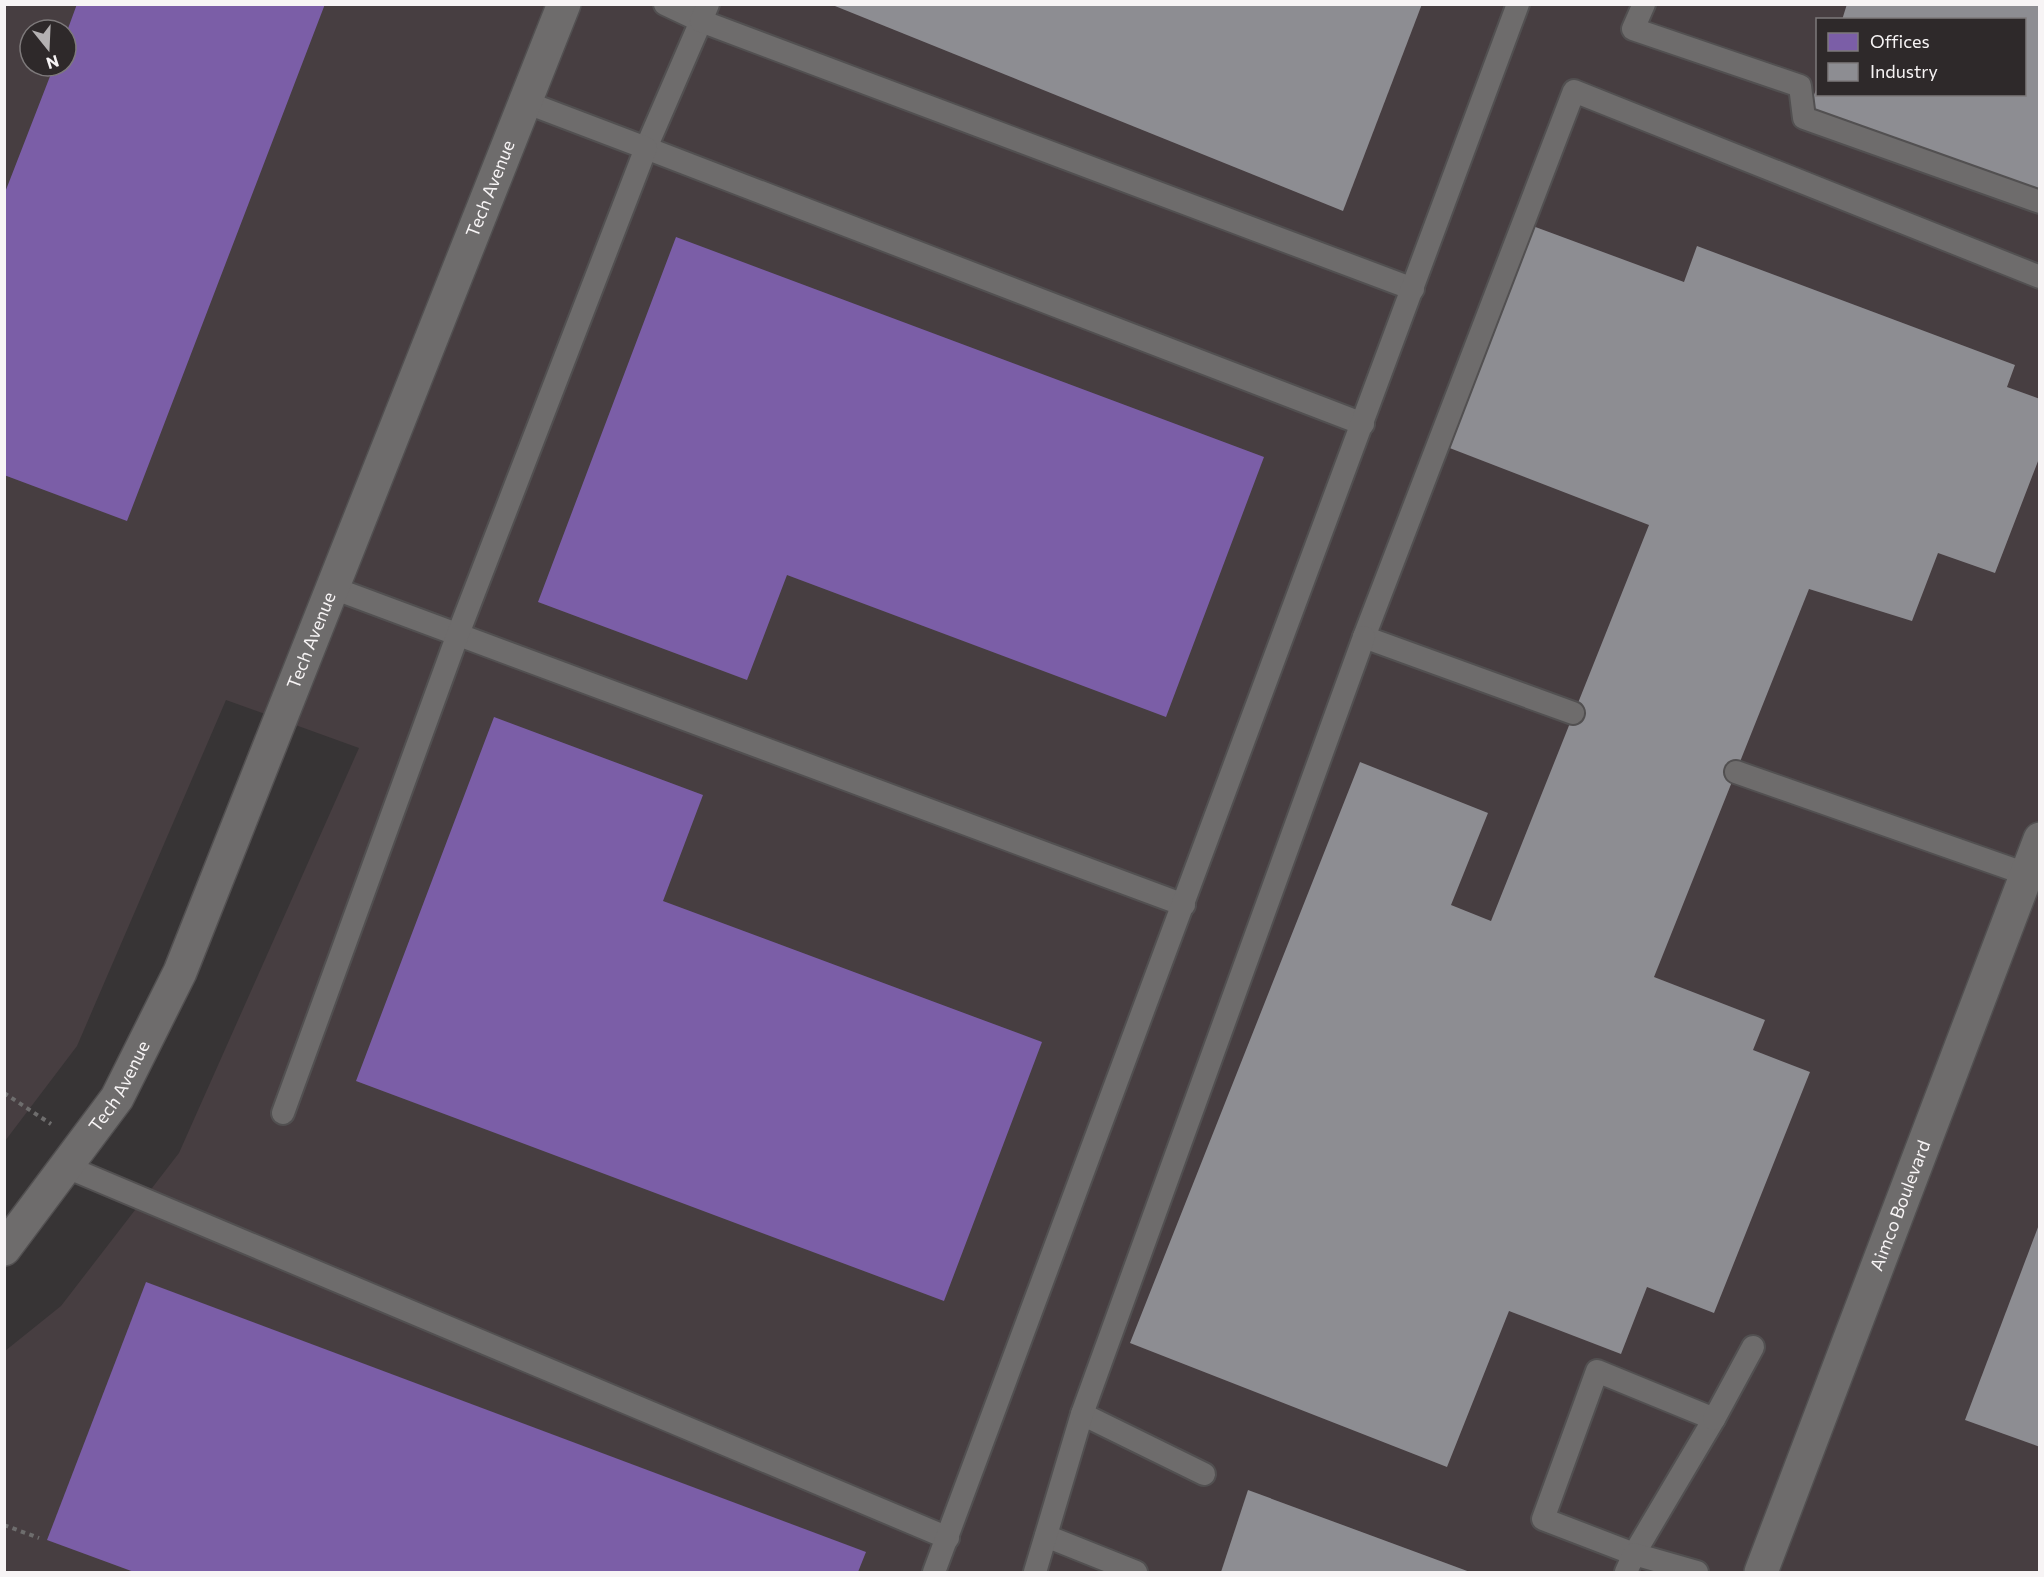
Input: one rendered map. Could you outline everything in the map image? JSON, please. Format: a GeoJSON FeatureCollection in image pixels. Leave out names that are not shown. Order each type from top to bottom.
{"type":"FeatureCollection","features":[{"type":"Feature","properties":{"kind":"street","name":"Tech Avenue"},"geometry":{"type":"LineString","coordinates":[[4,1249],[117,1098],[180,972],[564,4]]}},
{"type":"Feature","properties":{"kind":"street","name":"Aimco Boulevard"},"geometry":{"type":"LineString","coordinates":[[1761,1572],[2040,839]]}},
{"type":"Feature","properties":{"kind":"lane"},"geometry":{"type":"LineString","coordinates":[[665,4],[704,13],[1413,289]]}},
{"type":"Feature","properties":{"kind":"lane"},"geometry":{"type":"LineString","coordinates":[[934,1572],[1518,4]]}},
{"type":"Feature","properties":{"kind":"lane"},"geometry":{"type":"LineString","coordinates":[[1644,4],[1633,29],[1800,86],[1804,118],[2040,202]]}},
{"type":"Feature","properties":{"kind":"lane"},"geometry":{"type":"LineString","coordinates":[[284,1113],[458,634],[646,148],[704,13]]}},
{"type":"Feature","properties":{"kind":"lane"},"geometry":{"type":"LineString","coordinates":[[1035,1572],[1082,1414],[1364,638],[1574,91],[2040,277]]}},
{"type":"Feature","properties":{"kind":"lane"},"geometry":{"type":"LineString","coordinates":[[525,102],[1363,424]]}},
{"type":"Feature","properties":{"kind":"lane"},"geometry":{"type":"LineString","coordinates":[[333,588],[1184,905]]}},
{"type":"Feature","properties":{"kind":"lane"},"geometry":{"type":"LineString","coordinates":[[1364,638],[1574,713]]}},
{"type":"Feature","properties":{"kind":"lane"},"geometry":{"type":"LineString","coordinates":[[1736,772],[2026,874]]}},
{"type":"Feature","properties":{"kind":"lane"},"geometry":{"type":"LineString","coordinates":[[74,1156],[948,1538]]}},
{"type":"Feature","properties":{"kind":"lane"},"geometry":{"type":"LineString","coordinates":[[1630,1563],[1753,1347]]}},
{"type":"Feature","properties":{"kind":"lane"},"geometry":{"type":"LineString","coordinates":[[1697,1572],[1630,1563],[1544,1519],[1597,1371],[1714,1419]]}},
{"type":"Feature","properties":{"kind":"lane"},"geometry":{"type":"LineString","coordinates":[[1082,1414],[1204,1474]]}},
{"type":"Feature","properties":{"kind":"lane"},"geometry":{"type":"LineString","coordinates":[[1046,1536],[1136,1572]]}},
{"type":"Feature","properties":{"kind":"path"},"geometry":{"type":"LineString","coordinates":[[4,1093],[74,1156]]}},
{"type":"Feature","properties":{"kind":"path"},"geometry":{"type":"LineString","coordinates":[[4,1525],[39,1538]]}},
{"type":"Feature","properties":{"kind":"shaded area"},"geometry":{"type":"Polygon","coordinates":[[[5,5],[2039,5],[2039,1572],[5,1572],[5,1351],[61,1306],[179,1153],[359,748],[226,700],[77,1046],[5,1141],[5,5]]]}},
{"type":"Feature","properties":{"kind":"building: Offices"},"geometry":{"type":"Polygon","coordinates":[[[77,4],[325,4],[127,521],[4,475],[4,195],[49,78],[78,78],[78,18],[72,18],[77,4]]]}},
{"type":"Feature","properties":{"kind":"building: Offices"},"geometry":{"type":"Polygon","coordinates":[[[676,237],[1264,457],[1166,717],[787,575],[747,680],[538,602],[676,237]]]}},
{"type":"Feature","properties":{"kind":"building: Offices"},"geometry":{"type":"Polygon","coordinates":[[[494,717],[703,795],[663,901],[1042,1042],[944,1301],[356,1081],[494,717]]]}},
{"type":"Feature","properties":{"kind":"building: Offices"},"geometry":{"type":"Polygon","coordinates":[[[146,1282],[866,1552],[858,1572],[134,1572],[47,1540],[146,1282]]]}},
{"type":"Feature","properties":{"kind":"building: Industry"},"geometry":{"type":"Polygon","coordinates":[[[830,4],[1422,4],[1343,211],[830,4]]]}},
{"type":"Feature","properties":{"kind":"building: Industry"},"geometry":{"type":"Polygon","coordinates":[[[1847,4],[2040,4],[2040,194],[1808,111],[1816,90],[1816,96],[2026,96],[2026,18],[1843,18],[1847,4]]]}},
{"type":"Feature","properties":{"kind":"building: Industry"},"geometry":{"type":"Polygon","coordinates":[[[1530,225],[1684,282],[1697,246],[2015,365],[2007,387],[2040,399],[2040,456],[1995,573],[1938,553],[1912,621],[1809,589],[1654,977],[1765,1020],[1753,1050],[1810,1072],[1714,1313],[1647,1287],[1621,1354],[1509,1311],[1447,1467],[1130,1343],[1360,762],[1488,813],[1451,905],[1491,921],[1649,525],[1447,447],[1530,225]]]}},
{"type":"Feature","properties":{"kind":"building: Industry"},"geometry":{"type":"Polygon","coordinates":[[[2040,1222],[2040,1447],[1965,1420],[2040,1222]]]}},
{"type":"Feature","properties":{"kind":"building: Industry"},"geometry":{"type":"Polygon","coordinates":[[[1248,1490],[1470,1572],[1221,1572],[1248,1490]]]}}]}
